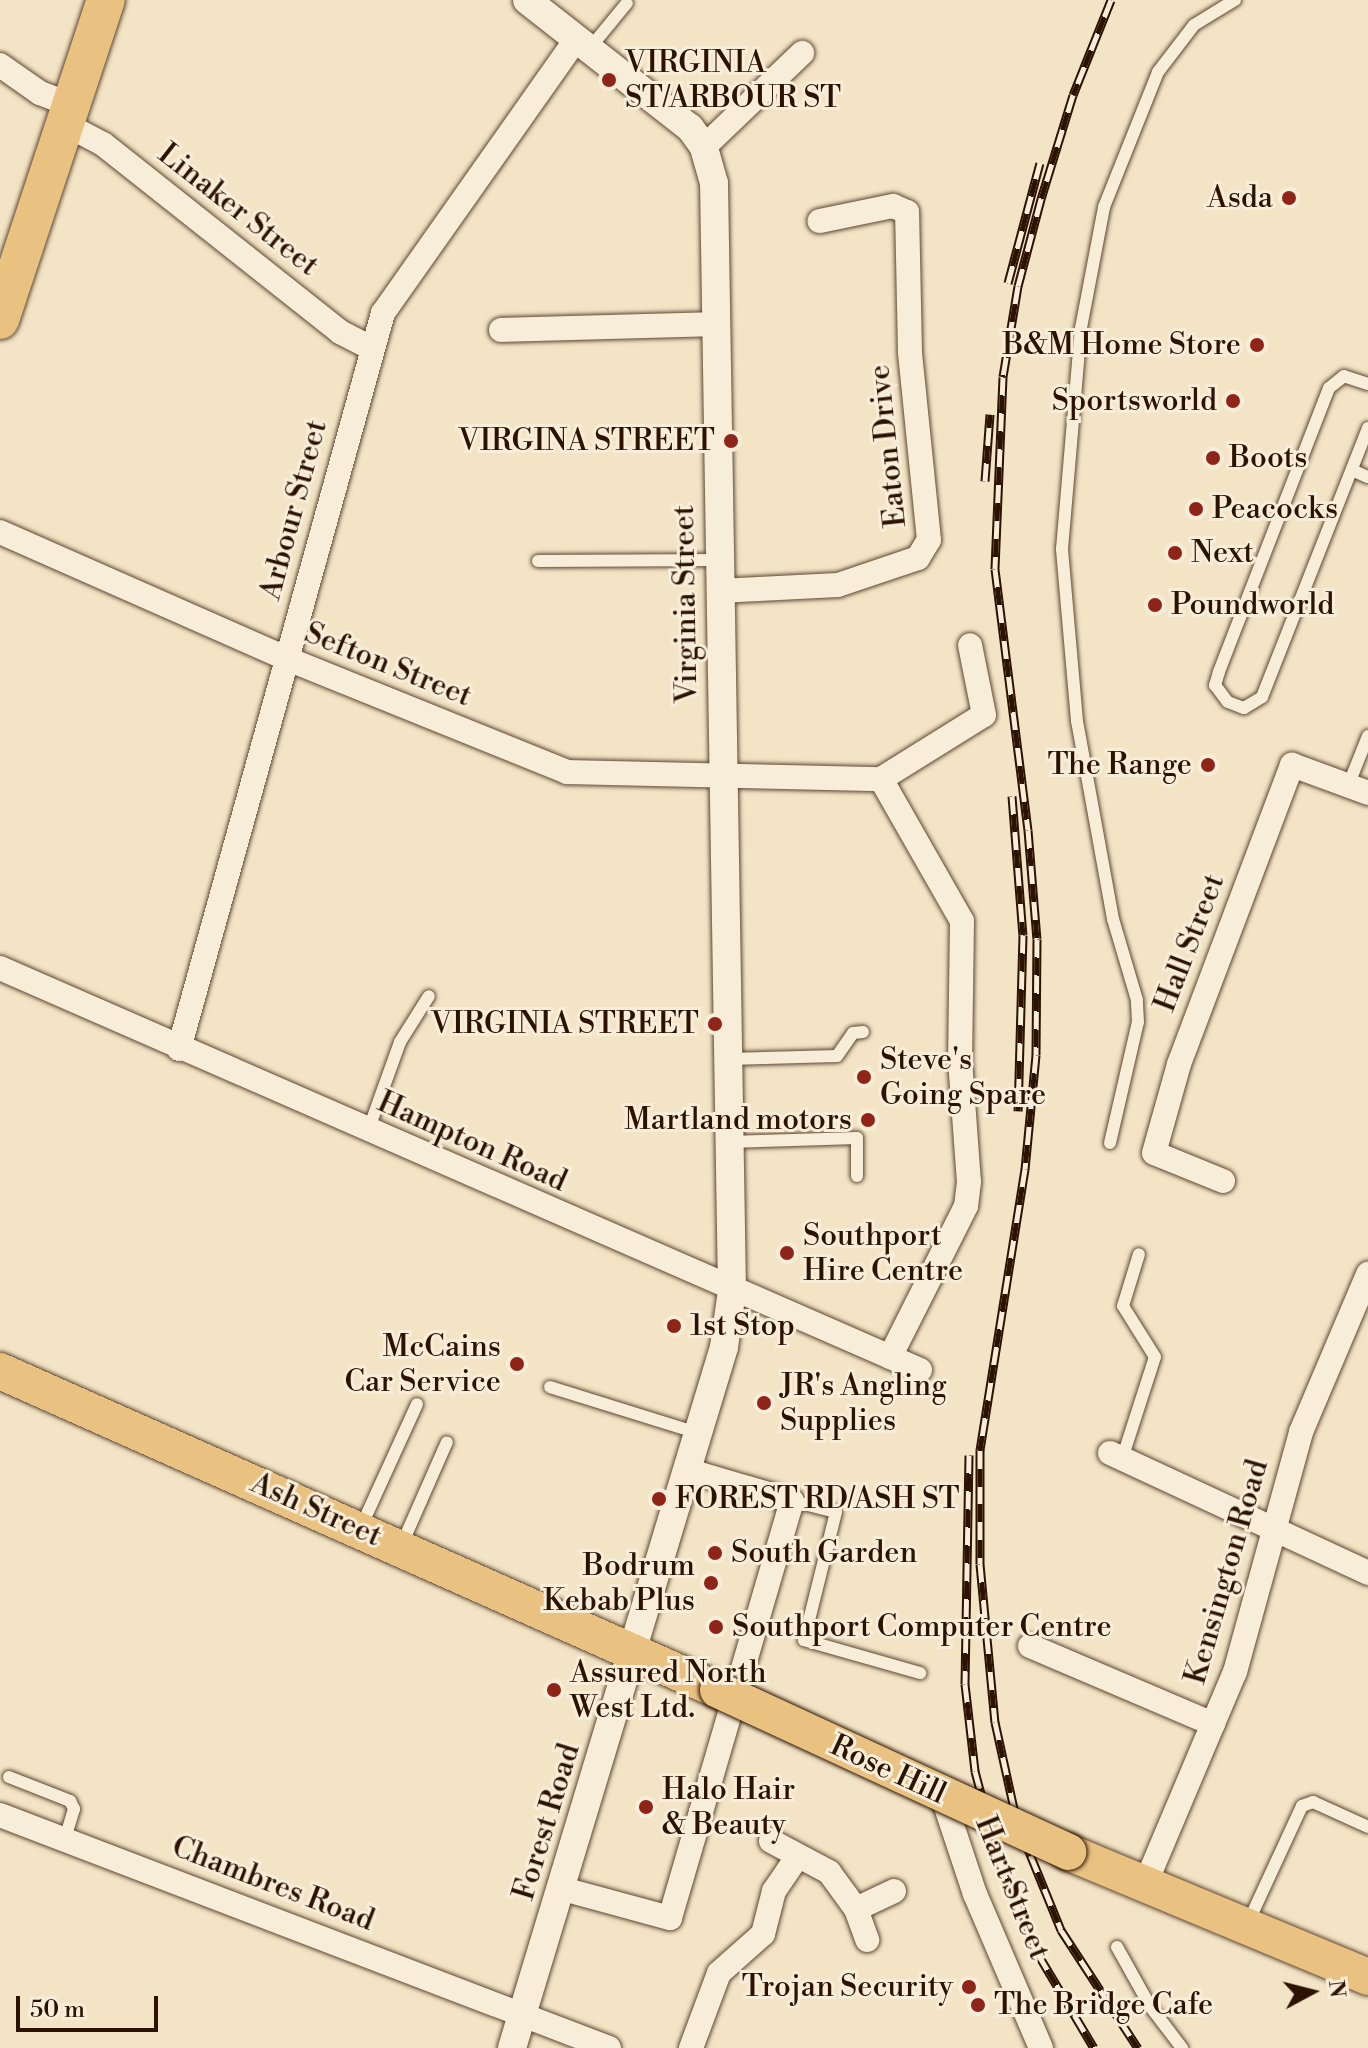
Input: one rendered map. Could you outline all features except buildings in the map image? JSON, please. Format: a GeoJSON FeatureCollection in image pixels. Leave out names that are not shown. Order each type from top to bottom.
{"type":"FeatureCollection","features":[{"type":"Feature","properties":{"kind":"highway"},"geometry":{"type":"LineString","coordinates":[[0,320],[106,0]]}},
{"type":"Feature","properties":{"kind":"main road","name":"Ash Street"},"geometry":{"type":"LineString","coordinates":[[0,1371],[633,1650]]}},
{"type":"Feature","properties":{"kind":"main road","name":"Rose Hill"},"geometry":{"type":"LineString","coordinates":[[633,1650],[1144,1887],[1368,1977]]}},
{"type":"Feature","properties":{"kind":"street","name":"Virginia Street"},"geometry":{"type":"LineString","coordinates":[[527,0],[690,128],[704,147],[714,183],[732,1291]]}},
{"type":"Feature","properties":{"kind":"street","name":"Arbour Street"},"geometry":{"type":"LineString","coordinates":[[179,1049],[288,659],[370,347],[383,313],[583,43]]}},
{"type":"Feature","properties":{"kind":"street"},"geometry":{"type":"LineString","coordinates":[[704,147],[802,53]]}},
{"type":"Feature","properties":{"kind":"street","name":"Linaker Street"},"geometry":{"type":"LineString","coordinates":[[0,65],[68,114],[340,332],[370,347]]}},
{"type":"Feature","properties":{"kind":"street","name":"Eaton Drive"},"geometry":{"type":"LineString","coordinates":[[719,591],[838,585],[918,558],[929,540],[910,352],[907,212],[893,206],[820,221]]}},
{"type":"Feature","properties":{"kind":"street"},"geometry":{"type":"LineString","coordinates":[[501,330],[716,324]]}},
{"type":"Feature","properties":{"kind":"street","name":"Sefton Street"},"geometry":{"type":"LineString","coordinates":[[0,532],[288,659],[567,772],[881,779]]}},
{"type":"Feature","properties":{"kind":"street"},"geometry":{"type":"LineString","coordinates":[[890,1357],[966,1206],[969,1182],[960,1060],[962,921],[881,779],[984,715],[970,645]]}},
{"type":"Feature","properties":{"kind":"street","name":"Hall Street"},"geometry":{"type":"LineString","coordinates":[[1223,1181],[1154,1153],[1179,1064],[1292,765],[1358,789]]}},
{"type":"Feature","properties":{"kind":"street","name":"Hampton Road"},"geometry":{"type":"LineString","coordinates":[[0,968],[732,1291],[920,1370]]}},
{"type":"Feature","properties":{"kind":"street","name":"Kensington Road"},"geometry":{"type":"LineString","coordinates":[[1144,1887],[1235,1672],[1301,1432],[1368,1274]]}},
{"type":"Feature","properties":{"kind":"street","name":"Forest Road"},"geometry":{"type":"LineString","coordinates":[[512,2048],[563,1889],[724,1347],[732,1291]]}},
{"type":"Feature","properties":{"kind":"street"},"geometry":{"type":"LineString","coordinates":[[1116,1456],[1368,1573]]}},
{"type":"Feature","properties":{"kind":"street"},"geometry":{"type":"LineString","coordinates":[[563,1889],[670,1918],[792,1501],[687,1470]]}},
{"type":"Feature","properties":{"kind":"street"},"geometry":{"type":"LineString","coordinates":[[1030,1646],[1213,1724]]}},
{"type":"Feature","properties":{"kind":"street","name":"Hart Street"},"geometry":{"type":"LineString","coordinates":[[942,1795],[961,1856],[1041,2048]]}},
{"type":"Feature","properties":{"kind":"street","name":"Chambres Road"},"geometry":{"type":"LineString","coordinates":[[0,1815],[609,2048]]}},
{"type":"Feature","properties":{"kind":"street"},"geometry":{"type":"LineString","coordinates":[[771,1841],[829,1872],[856,1909],[867,1940]]}},
{"type":"Feature","properties":{"kind":"street"},"geometry":{"type":"LineString","coordinates":[[691,2048],[719,1973],[763,1934],[774,1891],[798,1856]]}},
{"type":"Feature","properties":{"kind":"street"},"geometry":{"type":"LineString","coordinates":[[856,1909],[894,1891]]}},
{"type":"Feature","properties":{"kind":"lane"},"geometry":{"type":"LineString","coordinates":[[1110,1143],[1138,1022],[1137,1000],[1113,919],[1077,721],[1062,549],[1081,328],[1104,207],[1158,72],[1194,25],[1235,0]]}},
{"type":"Feature","properties":{"kind":"lane"},"geometry":{"type":"LineString","coordinates":[[583,43],[627,3]]}},
{"type":"Feature","properties":{"kind":"lane"},"geometry":{"type":"LineString","coordinates":[[1367,431],[1262,697],[1244,708],[1228,702],[1215,685],[1219,672],[1329,388],[1344,376],[1368,384]]}},
{"type":"Feature","properties":{"kind":"lane"},"geometry":{"type":"LineString","coordinates":[[1352,470],[1368,477]]}},
{"type":"Feature","properties":{"kind":"lane"},"geometry":{"type":"LineString","coordinates":[[538,561],[719,560]]}},
{"type":"Feature","properties":{"kind":"lane"},"geometry":{"type":"LineString","coordinates":[[1358,789],[1368,736]]}},
{"type":"Feature","properties":{"kind":"lane"},"geometry":{"type":"LineString","coordinates":[[368,1131],[400,1042],[429,996]]}},
{"type":"Feature","properties":{"kind":"lane"},"geometry":{"type":"LineString","coordinates":[[728,1059],[837,1056],[853,1033],[863,1032]]}},
{"type":"Feature","properties":{"kind":"lane"},"geometry":{"type":"LineString","coordinates":[[729,1142],[857,1138],[857,1176]]}},
{"type":"Feature","properties":{"kind":"lane"},"geometry":{"type":"LineString","coordinates":[[1116,1456],[1155,1357],[1123,1306],[1139,1254]]}},
{"type":"Feature","properties":{"kind":"lane"},"geometry":{"type":"LineString","coordinates":[[550,1387],[698,1433]]}},
{"type":"Feature","properties":{"kind":"lane"},"geometry":{"type":"LineString","coordinates":[[359,1530],[417,1404]]}},
{"type":"Feature","properties":{"kind":"lane"},"geometry":{"type":"LineString","coordinates":[[400,1547],[447,1442]]}},
{"type":"Feature","properties":{"kind":"lane"},"geometry":{"type":"LineString","coordinates":[[792,1501],[836,1512],[804,1640],[920,1673]]}},
{"type":"Feature","properties":{"kind":"lane"},"geometry":{"type":"LineString","coordinates":[[9,1777],[70,1801],[74,1809],[65,1839]]}},
{"type":"Feature","properties":{"kind":"lane"},"geometry":{"type":"LineString","coordinates":[[1246,1928],[1302,1806],[1313,1802],[1368,1827]]}},
{"type":"Feature","properties":{"kind":"lane"},"geometry":{"type":"LineString","coordinates":[[1117,1947],[1150,2006],[1182,2048]]}},
{"type":"Feature","properties":{"kind":"railway"},"geometry":{"type":"LineString","coordinates":[[1111,0],[1073,95],[1041,199],[1018,286],[1003,377],[995,569],[1028,830],[1037,939],[1036,1055],[1025,1169],[980,1450],[980,1564],[995,1722],[1017,1822],[1061,1930],[1138,2048]]}},
{"type":"Feature","properties":{"kind":"railway"},"geometry":{"type":"LineString","coordinates":[[1008,283],[1040,163]]}},
{"type":"Feature","properties":{"kind":"railway"},"geometry":{"type":"LineString","coordinates":[[985,481],[990,414]]}},
{"type":"Feature","properties":{"kind":"railway"},"geometry":{"type":"LineString","coordinates":[[1012,796],[1023,935],[1018,1111]]}},
{"type":"Feature","properties":{"kind":"railway"},"geometry":{"type":"LineString","coordinates":[[969,1455],[965,1684],[975,1771],[999,1862],[1038,1954],[1094,2048]]}},
{"type":"Feature","properties":{"kind":"place","name":"VIRGINIA ST/ARBOUR ST"},"geometry":{"type":"Point","coordinates":[609,80]}},
{"type":"Feature","properties":{"kind":"place","name":"Asda"},"geometry":{"type":"Point","coordinates":[1289,198]}},
{"type":"Feature","properties":{"kind":"place","name":"B&M Home Store"},"geometry":{"type":"Point","coordinates":[1257,345]}},
{"type":"Feature","properties":{"kind":"place","name":"Sportsworld"},"geometry":{"type":"Point","coordinates":[1233,401]}},
{"type":"Feature","properties":{"kind":"place","name":"VIRGINA STREET"},"geometry":{"type":"Point","coordinates":[731,441]}},
{"type":"Feature","properties":{"kind":"place","name":"Boots"},"geometry":{"type":"Point","coordinates":[1213,458]}},
{"type":"Feature","properties":{"kind":"place","name":"Peacocks"},"geometry":{"type":"Point","coordinates":[1196,509]}},
{"type":"Feature","properties":{"kind":"place","name":"Next"},"geometry":{"type":"Point","coordinates":[1175,553]}},
{"type":"Feature","properties":{"kind":"place","name":"Poundworld"},"geometry":{"type":"Point","coordinates":[1155,605]}},
{"type":"Feature","properties":{"kind":"place","name":"The Range"},"geometry":{"type":"Point","coordinates":[1208,765]}},
{"type":"Feature","properties":{"kind":"place","name":"VIRGINIA STREET"},"geometry":{"type":"Point","coordinates":[715,1024]}},
{"type":"Feature","properties":{"kind":"place","name":"Steve's Going Spare"},"geometry":{"type":"Point","coordinates":[864,1077]}},
{"type":"Feature","properties":{"kind":"place","name":"Martland motors"},"geometry":{"type":"Point","coordinates":[868,1120]}},
{"type":"Feature","properties":{"kind":"place","name":"Southport Hire Centre"},"geometry":{"type":"Point","coordinates":[787,1253]}},
{"type":"Feature","properties":{"kind":"place","name":"1st Stop"},"geometry":{"type":"Point","coordinates":[674,1326]}},
{"type":"Feature","properties":{"kind":"place","name":"McCains Car Service"},"geometry":{"type":"Point","coordinates":[517,1364]}},
{"type":"Feature","properties":{"kind":"place","name":"JR's Angling Supplies"},"geometry":{"type":"Point","coordinates":[764,1403]}},
{"type":"Feature","properties":{"kind":"place","name":"FOREST RD/ASH ST"},"geometry":{"type":"Point","coordinates":[659,1499]}},
{"type":"Feature","properties":{"kind":"place","name":"South Garden"},"geometry":{"type":"Point","coordinates":[715,1553]}},
{"type":"Feature","properties":{"kind":"place","name":"Bodrum Kebab Plus"},"geometry":{"type":"Point","coordinates":[711,1583]}},
{"type":"Feature","properties":{"kind":"place","name":"Southport Computer Centre"},"geometry":{"type":"Point","coordinates":[716,1627]}},
{"type":"Feature","properties":{"kind":"place","name":"Assured North West Ltd."},"geometry":{"type":"Point","coordinates":[554,1690]}},
{"type":"Feature","properties":{"kind":"place","name":"Halo Hair & Beauty"},"geometry":{"type":"Point","coordinates":[646,1807]}},
{"type":"Feature","properties":{"kind":"place","name":"Trojan Security"},"geometry":{"type":"Point","coordinates":[969,1987]}},
{"type":"Feature","properties":{"kind":"place","name":"The Bridge Cafe"},"geometry":{"type":"Point","coordinates":[978,2005]}}]}
